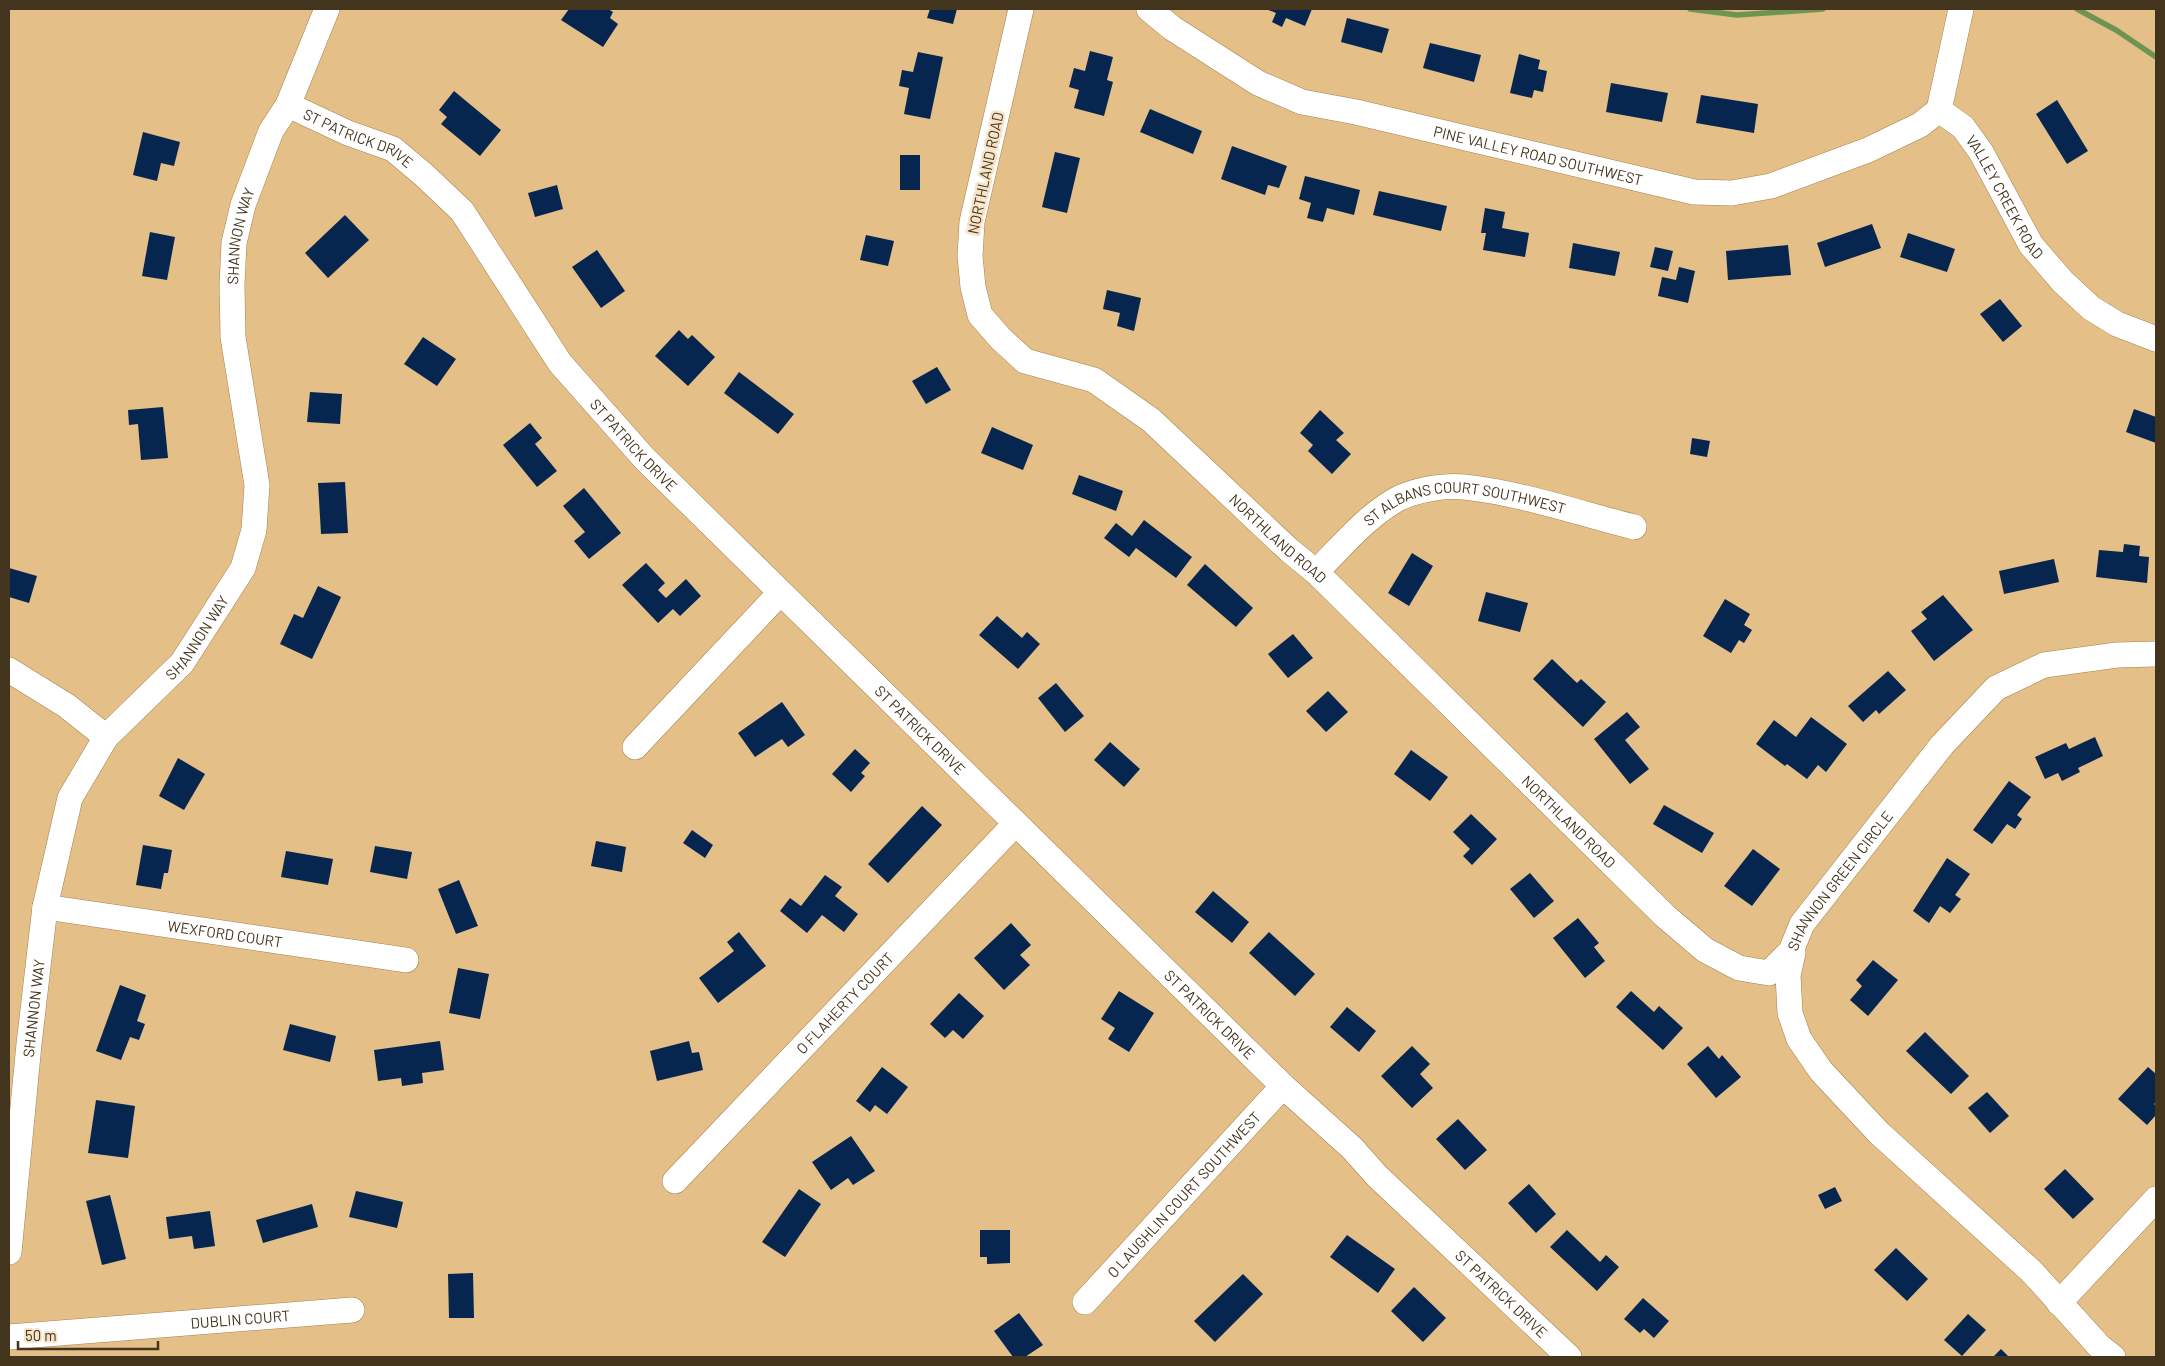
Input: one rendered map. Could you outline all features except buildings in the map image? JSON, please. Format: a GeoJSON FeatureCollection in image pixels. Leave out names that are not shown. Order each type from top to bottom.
{"type":"FeatureCollection","features":[{"type":"Feature","properties":{"kind":"street","name":"SHANNON WAY"},"geometry":{"type":"LineString","coordinates":[[9,1252],[19,1043],[45,907],[70,798],[106,736],[182,663],[243,568],[254,530],[257,485],[233,337],[232,285],[234,243],[243,205],[271,131],[288,105],[326,9]]}},
{"type":"Feature","properties":{"kind":"street","name":"NORTHLAND ROAD"},"geometry":{"type":"LineString","coordinates":[[1021,9],[972,222],[970,256],[973,287],[980,315],[1001,339],[1026,361],[1055,371],[1094,380],[1151,420],[1289,550],[1316,572],[1665,916],[1705,950],[1738,968],[1770,973],[1791,951]]}},
{"type":"Feature","properties":{"kind":"street","name":"PINE VALLEY ROAD SOUTHWEST"},"geometry":{"type":"LineString","coordinates":[[1149,9],[1172,28],[1258,83],[1302,102],[1356,112],[1694,192],[1732,193],[1771,186],[1868,150],[1920,125],[1939,110]]}},
{"type":"Feature","properties":{"kind":"street"},"geometry":{"type":"LineString","coordinates":[[1939,110],[1960,9]]}},
{"type":"Feature","properties":{"kind":"street","name":"ST PATRICK DRIVE"},"geometry":{"type":"LineString","coordinates":[[288,105],[348,133],[393,149],[462,211],[560,363],[644,458],[1283,1086],[1352,1148],[1377,1176],[1569,1357]]}},
{"type":"Feature","properties":{"kind":"street","name":"VALLEY CREEK ROAD"},"geometry":{"type":"LineString","coordinates":[[1939,110],[1962,127],[1981,152],[2031,245],[2063,282],[2092,308],[2117,324],[2156,339]]}},
{"type":"Feature","properties":{"kind":"street","name":"ST ALBANS COURT SOUTHWEST"},"geometry":{"type":"LineString","coordinates":[[1316,572],[1363,524],[1395,500],[1433,488],[1463,487],[1522,498],[1634,527]]}},
{"type":"Feature","properties":{"kind":"street"},"geometry":{"type":"LineString","coordinates":[[635,747],[780,593]]}},
{"type":"Feature","properties":{"kind":"street","name":"SHANNON GREEN CIRCLE"},"geometry":{"type":"LineString","coordinates":[[2113,1357],[2099,1346],[2032,1272],[1879,1134],[1821,1072],[1800,1039],[1790,1013],[1788,975],[1793,954],[1791,951],[1802,924],[1942,745],[1996,688],[2044,665],[2117,655],[2156,654]]}},
{"type":"Feature","properties":{"kind":"street"},"geometry":{"type":"LineString","coordinates":[[9,670],[67,706],[106,736]]}},
{"type":"Feature","properties":{"kind":"street","name":"O FLAHERTY COURT"},"geometry":{"type":"LineString","coordinates":[[675,1181],[1015,824]]}},
{"type":"Feature","properties":{"kind":"street","name":"WEXFORD COURT"},"geometry":{"type":"LineString","coordinates":[[45,907],[406,960]]}},
{"type":"Feature","properties":{"kind":"street","name":"O LAUGHLIN COURT SOUTHWEST"},"geometry":{"type":"LineString","coordinates":[[1085,1302],[1283,1086]]}},
{"type":"Feature","properties":{"kind":"street"},"geometry":{"type":"LineString","coordinates":[[2060,1303],[2156,1199]]}},
{"type":"Feature","properties":{"kind":"street","name":"DUBLIN COURT"},"geometry":{"type":"LineString","coordinates":[[9,1337],[352,1310]]}},
{"type":"Feature","properties":{"kind":"waterway"},"geometry":{"type":"LineString","coordinates":[[1690,9],[1737,15],[1823,9]]}},
{"type":"Feature","properties":{"kind":"waterway"},"geometry":{"type":"LineString","coordinates":[[2077,9],[2116,30],[2156,57]]}}]}
